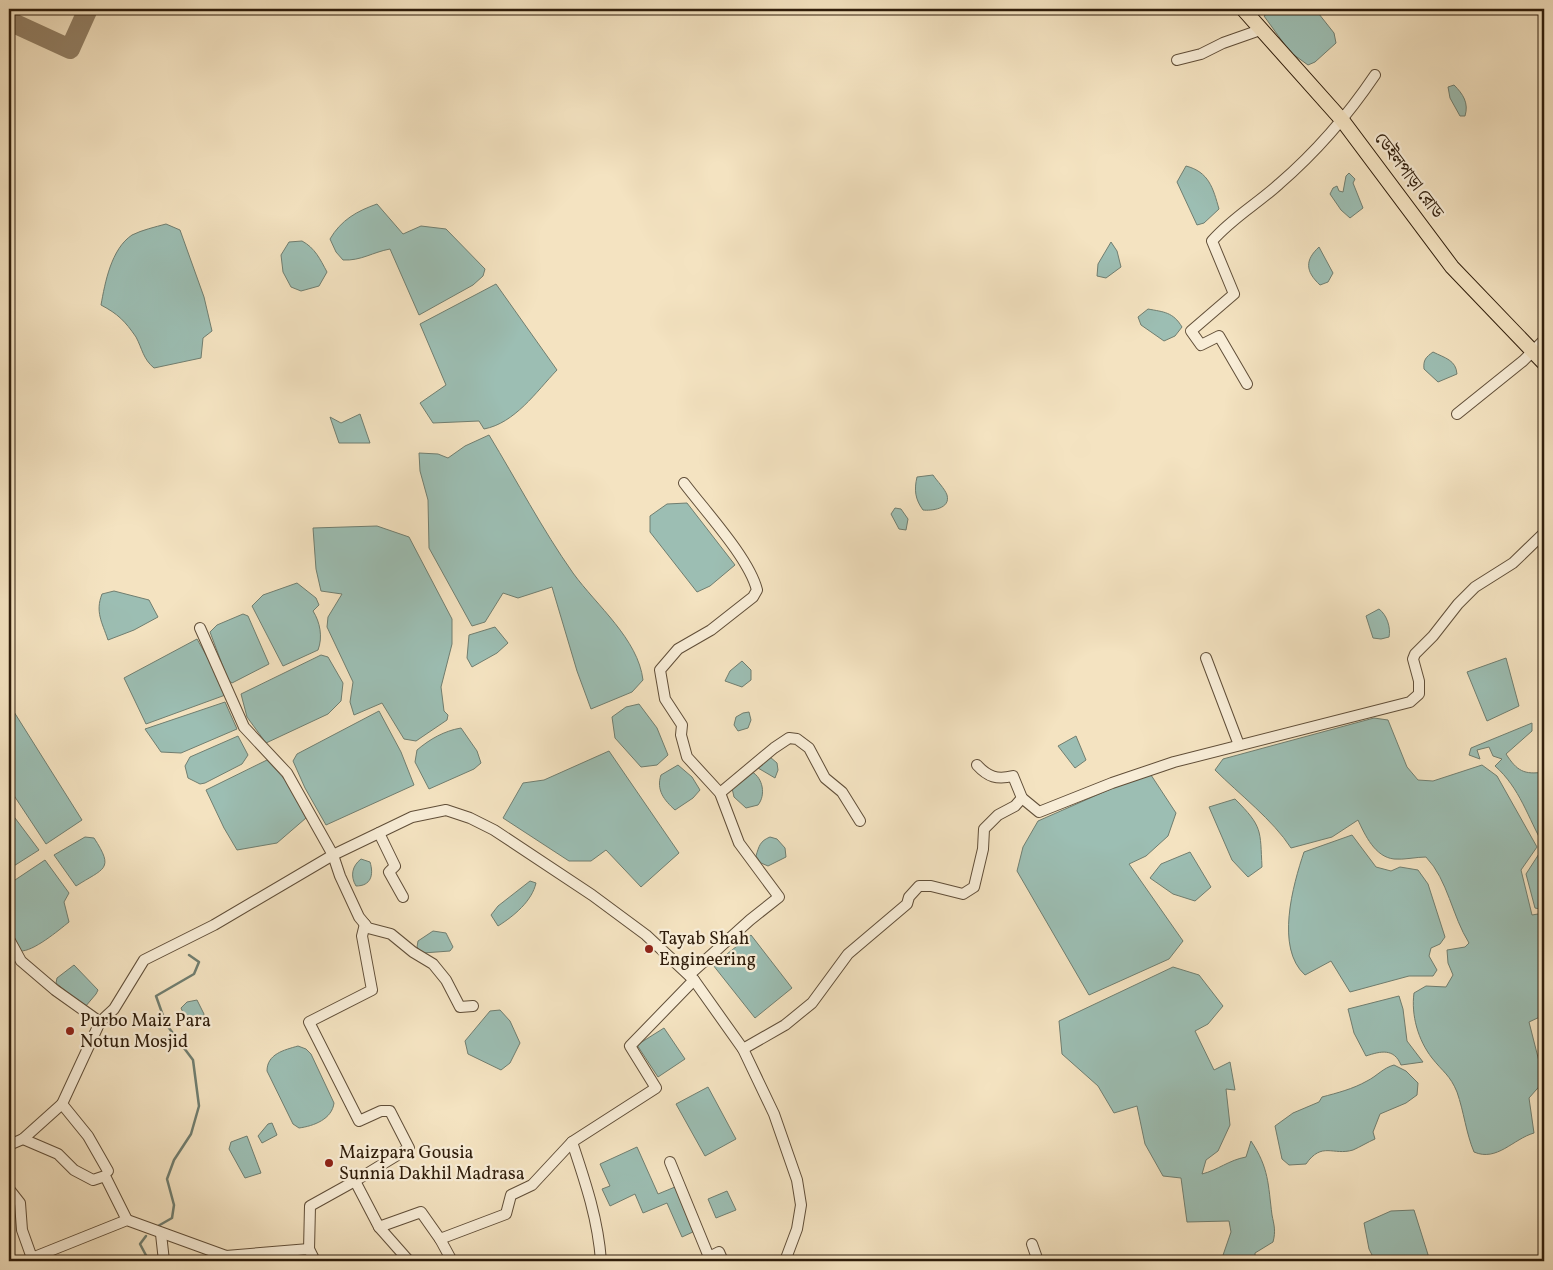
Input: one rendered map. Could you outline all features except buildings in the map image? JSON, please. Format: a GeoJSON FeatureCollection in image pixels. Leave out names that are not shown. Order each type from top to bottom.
{"type":"FeatureCollection","features":[{"type":"Feature","properties":{"kind":"main road","name":"ডেইলপাড়া রোড"},"geometry":{"type":"LineString","coordinates":[[1242,9],[1342,120],[1452,266],[1544,363]]}},
{"type":"Feature","properties":{"kind":"street"},"geometry":{"type":"LineString","coordinates":[[1177,60],[1201,54],[1223,43],[1260,30]]}},
{"type":"Feature","properties":{"kind":"street"},"geometry":{"type":"LineString","coordinates":[[1247,384],[1219,336],[1200,345],[1191,332],[1234,294],[1212,241],[1226,225],[1279,184],[1342,120],[1375,75]]}},
{"type":"Feature","properties":{"kind":"street"},"geometry":{"type":"LineString","coordinates":[[1457,414],[1523,361],[1544,340]]}},
{"type":"Feature","properties":{"kind":"street"},"geometry":{"type":"LineString","coordinates":[[440,1239],[506,1214],[511,1195],[532,1185],[572,1142],[656,1088],[630,1046],[691,977],[750,920],[779,897],[739,843],[720,793],[687,757],[681,735],[682,725],[664,697],[660,670],[678,649],[711,630],[753,597],[758,590],[741,558],[684,483]]}},
{"type":"Feature","properties":{"kind":"street"},"geometry":{"type":"LineString","coordinates":[[976,765],[986,774],[1001,779],[1013,776],[1022,798],[1037,812],[1112,783],[1174,762],[1397,706],[1416,699],[1419,694],[1419,681],[1414,665],[1415,654],[1475,587],[1513,562],[1544,532]]}},
{"type":"Feature","properties":{"kind":"street"},"geometry":{"type":"LineString","coordinates":[[200,628],[244,727],[287,773],[333,855],[340,876],[365,924],[368,928],[391,934],[413,952],[433,964],[446,980],[460,1007],[473,1006]]}},
{"type":"Feature","properties":{"kind":"street"},"geometry":{"type":"LineString","coordinates":[[1206,658],[1239,745]]}},
{"type":"Feature","properties":{"kind":"street"},"geometry":{"type":"LineString","coordinates":[[720,793],[774,748],[789,738],[797,739],[809,748],[825,778],[842,792],[860,821]]}},
{"type":"Feature","properties":{"kind":"street"},"geometry":{"type":"LineString","coordinates":[[743,1049],[785,1025],[812,1003],[848,954],[907,904],[909,897],[919,886],[931,886],[963,894],[974,886],[983,849],[984,829],[998,815],[1015,806],[1022,798]]}},
{"type":"Feature","properties":{"kind":"street"},"geometry":{"type":"LineString","coordinates":[[9,1146],[23,1139],[62,1104],[100,1022],[114,1009],[144,960],[214,925],[333,855],[412,817],[446,810],[470,818],[494,830],[592,895],[646,935],[691,977],[743,1049],[774,1114],[797,1180],[801,1205],[797,1230],[785,1261]]}},
{"type":"Feature","properties":{"kind":"street"},"geometry":{"type":"LineString","coordinates":[[379,833],[395,866],[389,872],[403,897]]}},
{"type":"Feature","properties":{"kind":"street"},"geometry":{"type":"LineString","coordinates":[[315,1261],[309,1250],[310,1206],[409,1148],[390,1111],[381,1111],[359,1122],[309,1022],[372,990],[362,936],[365,924]]}},
{"type":"Feature","properties":{"kind":"street"},"geometry":{"type":"LineString","coordinates":[[9,939],[20,961],[100,1022]]}},
{"type":"Feature","properties":{"kind":"street"},"geometry":{"type":"LineString","coordinates":[[62,1104],[88,1136],[108,1171]]}},
{"type":"Feature","properties":{"kind":"street"},"geometry":{"type":"LineString","coordinates":[[23,1139],[58,1154],[74,1170],[93,1180],[105,1176],[126,1220],[161,1234],[226,1256],[309,1250]]}},
{"type":"Feature","properties":{"kind":"street"},"geometry":{"type":"LineString","coordinates":[[572,1142],[592,1202],[601,1261]]}},
{"type":"Feature","properties":{"kind":"street"},"geometry":{"type":"LineString","coordinates":[[670,1162],[709,1256],[719,1252],[723,1261]]}},
{"type":"Feature","properties":{"kind":"street"},"geometry":{"type":"LineString","coordinates":[[355,1181],[379,1227],[409,1261]]}},
{"type":"Feature","properties":{"kind":"street"},"geometry":{"type":"LineString","coordinates":[[9,1189],[20,1203],[22,1230],[33,1260],[126,1220]]}},
{"type":"Feature","properties":{"kind":"street"},"geometry":{"type":"LineString","coordinates":[[379,1227],[421,1212],[440,1239],[452,1261]]}},
{"type":"Feature","properties":{"kind":"street"},"geometry":{"type":"LineString","coordinates":[[161,1234],[164,1261]]}},
{"type":"Feature","properties":{"kind":"street"},"geometry":{"type":"LineString","coordinates":[[1032,1244],[1038,1261]]}},
{"type":"Feature","properties":{"kind":"water"},"geometry":{"type":"Polygon","coordinates":[[[1274,9],[1315,9],[1334,33],[1336,43],[1315,62],[1308,65],[1290,52],[1264,16],[1274,9]]]}},
{"type":"Feature","properties":{"kind":"water"},"geometry":{"type":"Polygon","coordinates":[[[1454,85],[1464,99],[1466,107],[1465,116],[1460,116],[1450,98],[1448,87],[1454,85]]]}},
{"type":"Feature","properties":{"kind":"water"},"geometry":{"type":"Polygon","coordinates":[[[1186,166],[1200,172],[1209,182],[1219,209],[1204,223],[1197,225],[1177,182],[1186,166]]]}},
{"type":"Feature","properties":{"kind":"water"},"geometry":{"type":"Polygon","coordinates":[[[1349,173],[1355,179],[1353,183],[1363,208],[1350,218],[1341,210],[1330,194],[1333,188],[1337,186],[1339,191],[1343,192],[1346,176],[1349,173]]]}},
{"type":"Feature","properties":{"kind":"water"},"geometry":{"type":"Polygon","coordinates":[[[377,204],[403,234],[421,226],[446,229],[485,269],[483,276],[473,285],[419,315],[390,249],[361,258],[343,260],[336,252],[330,239],[344,221],[377,204]]]}},
{"type":"Feature","properties":{"kind":"water"},"geometry":{"type":"Polygon","coordinates":[[[166,224],[180,230],[204,297],[212,331],[203,338],[201,358],[154,368],[145,357],[136,337],[121,318],[101,305],[110,267],[125,241],[136,233],[166,224]]]}},
{"type":"Feature","properties":{"kind":"water"},"geometry":{"type":"Polygon","coordinates":[[[302,241],[314,250],[327,272],[319,286],[301,291],[291,287],[283,272],[281,255],[289,242],[302,241]]]}},
{"type":"Feature","properties":{"kind":"water"},"geometry":{"type":"Polygon","coordinates":[[[1111,242],[1117,251],[1121,267],[1106,278],[1097,276],[1098,264],[1111,242]]]}},
{"type":"Feature","properties":{"kind":"water"},"geometry":{"type":"Polygon","coordinates":[[[1319,247],[1333,273],[1328,282],[1320,285],[1309,270],[1311,256],[1319,247]]]}},
{"type":"Feature","properties":{"kind":"water"},"geometry":{"type":"Polygon","coordinates":[[[496,284],[557,370],[524,406],[495,426],[484,429],[479,421],[433,423],[420,403],[446,385],[420,324],[496,284]]]}},
{"type":"Feature","properties":{"kind":"water"},"geometry":{"type":"Polygon","coordinates":[[[1148,309],[1172,316],[1182,327],[1175,336],[1164,341],[1141,325],[1138,317],[1148,309]]]}},
{"type":"Feature","properties":{"kind":"water"},"geometry":{"type":"Polygon","coordinates":[[[1433,352],[1452,362],[1457,374],[1438,382],[1424,369],[1426,359],[1433,352]]]}},
{"type":"Feature","properties":{"kind":"water"},"geometry":{"type":"Polygon","coordinates":[[[360,414],[370,443],[339,443],[330,417],[341,423],[360,414]]]}},
{"type":"Feature","properties":{"kind":"water"},"geometry":{"type":"Polygon","coordinates":[[[489,435],[540,522],[573,573],[625,637],[633,651],[640,665],[643,680],[632,692],[591,709],[577,671],[552,587],[518,598],[503,593],[485,622],[472,626],[429,548],[428,500],[420,471],[419,453],[438,454],[448,458],[465,446],[489,435]]]}},
{"type":"Feature","properties":{"kind":"water"},"geometry":{"type":"Polygon","coordinates":[[[933,475],[946,493],[947,500],[939,508],[923,510],[916,494],[917,477],[933,475]]]}},
{"type":"Feature","properties":{"kind":"water"},"geometry":{"type":"Polygon","coordinates":[[[687,503],[735,565],[710,586],[697,592],[650,532],[650,516],[667,504],[687,503]]]}},
{"type":"Feature","properties":{"kind":"water"},"geometry":{"type":"Polygon","coordinates":[[[895,508],[901,509],[908,519],[906,530],[899,529],[891,514],[895,508]]]}},
{"type":"Feature","properties":{"kind":"water"},"geometry":{"type":"Polygon","coordinates":[[[377,526],[409,537],[452,619],[452,644],[441,687],[444,711],[448,715],[447,720],[416,741],[404,739],[382,703],[354,715],[350,702],[353,682],[327,627],[328,617],[342,594],[321,591],[316,569],[313,528],[377,526]]]}},
{"type":"Feature","properties":{"kind":"water"},"geometry":{"type":"Polygon","coordinates":[[[297,583],[316,598],[319,605],[313,611],[320,630],[320,645],[318,650],[283,666],[252,606],[263,595],[297,583]]]}},
{"type":"Feature","properties":{"kind":"water"},"geometry":{"type":"Polygon","coordinates":[[[114,591],[149,600],[158,617],[134,630],[108,640],[100,617],[99,606],[102,594],[114,591]]]}},
{"type":"Feature","properties":{"kind":"water"},"geometry":{"type":"Polygon","coordinates":[[[1379,609],[1388,622],[1389,630],[1389,637],[1381,639],[1373,638],[1366,616],[1379,609]]]}},
{"type":"Feature","properties":{"kind":"water"},"geometry":{"type":"Polygon","coordinates":[[[243,614],[248,616],[269,664],[232,683],[228,680],[210,632],[217,625],[243,614]]]}},
{"type":"Feature","properties":{"kind":"water"},"geometry":{"type":"Polygon","coordinates":[[[495,627],[508,643],[497,653],[472,667],[467,658],[469,635],[495,627]]]}},
{"type":"Feature","properties":{"kind":"water"},"geometry":{"type":"Polygon","coordinates":[[[197,639],[228,694],[146,724],[124,678],[197,639]]]}},
{"type":"Feature","properties":{"kind":"water"},"geometry":{"type":"Polygon","coordinates":[[[321,655],[328,657],[343,683],[341,701],[328,714],[266,743],[247,717],[241,694],[321,655]]]}},
{"type":"Feature","properties":{"kind":"water"},"geometry":{"type":"Polygon","coordinates":[[[1506,658],[1519,706],[1487,721],[1467,672],[1506,658]]]}},
{"type":"Feature","properties":{"kind":"water"},"geometry":{"type":"Polygon","coordinates":[[[742,661],[751,670],[751,680],[742,687],[725,681],[730,671],[742,661]]]}},
{"type":"Feature","properties":{"kind":"water"},"geometry":{"type":"Polygon","coordinates":[[[225,702],[237,729],[181,753],[161,752],[145,729],[225,702]]]}},
{"type":"Feature","properties":{"kind":"water"},"geometry":{"type":"Polygon","coordinates":[[[9,704],[82,820],[46,844],[9,788],[9,704]]]}},
{"type":"Feature","properties":{"kind":"water"},"geometry":{"type":"Polygon","coordinates":[[[639,704],[657,728],[668,755],[657,765],[641,767],[615,738],[612,717],[626,707],[639,704]]]}},
{"type":"Feature","properties":{"kind":"water"},"geometry":{"type":"Polygon","coordinates":[[[379,711],[401,752],[414,785],[326,825],[305,788],[293,761],[297,754],[379,711]]]}},
{"type":"Feature","properties":{"kind":"water"},"geometry":{"type":"Polygon","coordinates":[[[749,712],[751,720],[748,728],[738,731],[734,725],[736,717],[749,712]]]}},
{"type":"Feature","properties":{"kind":"water"},"geometry":{"type":"Polygon","coordinates":[[[1374,718],[1388,720],[1407,767],[1418,780],[1433,781],[1482,765],[1497,776],[1537,847],[1521,870],[1532,915],[1544,913],[1544,1015],[1529,1022],[1544,1081],[1529,1098],[1534,1133],[1498,1152],[1482,1154],[1474,1152],[1457,1092],[1449,1077],[1427,1051],[1417,1027],[1413,1001],[1414,993],[1426,986],[1446,987],[1453,975],[1448,963],[1447,950],[1465,947],[1469,943],[1440,876],[1433,866],[1426,857],[1394,859],[1381,854],[1376,850],[1358,820],[1332,837],[1291,848],[1275,827],[1215,770],[1223,759],[1374,718]]]}},
{"type":"Feature","properties":{"kind":"water"},"geometry":{"type":"Polygon","coordinates":[[[1532,723],[1532,731],[1506,754],[1522,771],[1531,773],[1544,772],[1544,794],[1540,798],[1544,814],[1544,846],[1511,784],[1495,766],[1502,759],[1493,756],[1489,747],[1477,750],[1480,759],[1469,755],[1471,748],[1532,723]]]}},
{"type":"Feature","properties":{"kind":"water"},"geometry":{"type":"Polygon","coordinates":[[[461,728],[477,751],[481,763],[474,769],[429,789],[415,762],[417,750],[438,736],[461,728]]]}},
{"type":"Feature","properties":{"kind":"water"},"geometry":{"type":"Polygon","coordinates":[[[238,736],[248,755],[242,764],[205,783],[200,784],[188,778],[185,766],[190,757],[238,736]]]}},
{"type":"Feature","properties":{"kind":"water"},"geometry":{"type":"Polygon","coordinates":[[[1076,736],[1086,760],[1075,768],[1058,746],[1076,736]]]}},
{"type":"Feature","properties":{"kind":"water"},"geometry":{"type":"Polygon","coordinates":[[[609,751],[679,853],[641,887],[606,850],[591,861],[569,861],[503,818],[523,783],[544,780],[609,751]]]}},
{"type":"Feature","properties":{"kind":"water"},"geometry":{"type":"Polygon","coordinates":[[[770,757],[777,763],[778,770],[775,778],[758,768],[770,757]]]}},
{"type":"Feature","properties":{"kind":"water"},"geometry":{"type":"Polygon","coordinates":[[[267,760],[288,783],[306,818],[277,843],[237,850],[206,790],[267,760]]]}},
{"type":"Feature","properties":{"kind":"water"},"geometry":{"type":"Polygon","coordinates":[[[678,765],[692,777],[700,790],[693,798],[675,810],[667,802],[660,790],[660,780],[661,775],[678,765]]]}},
{"type":"Feature","properties":{"kind":"water"},"geometry":{"type":"Polygon","coordinates":[[[752,772],[759,778],[763,792],[758,805],[746,808],[734,797],[732,788],[752,772]]]}},
{"type":"Feature","properties":{"kind":"water"},"geometry":{"type":"Polygon","coordinates":[[[1149,772],[1176,813],[1168,836],[1146,856],[1129,864],[1183,941],[1169,959],[1089,995],[1017,871],[1023,847],[1038,821],[1149,772]]]}},
{"type":"Feature","properties":{"kind":"water"},"geometry":{"type":"Polygon","coordinates":[[[1235,799],[1251,816],[1260,837],[1262,867],[1248,877],[1232,860],[1209,807],[1235,799]]]}},
{"type":"Feature","properties":{"kind":"water"},"geometry":{"type":"Polygon","coordinates":[[[9,810],[39,850],[9,869],[9,810]]]}},
{"type":"Feature","properties":{"kind":"water"},"geometry":{"type":"Polygon","coordinates":[[[1352,835],[1376,867],[1391,871],[1400,867],[1418,870],[1428,884],[1445,937],[1440,944],[1431,948],[1429,956],[1437,970],[1433,976],[1409,976],[1350,992],[1331,961],[1305,975],[1296,963],[1291,949],[1289,916],[1295,881],[1304,852],[1352,835]]]}},
{"type":"Feature","properties":{"kind":"water"},"geometry":{"type":"Polygon","coordinates":[[[85,837],[94,838],[104,856],[105,863],[100,871],[76,886],[54,855],[85,837]]]}},
{"type":"Feature","properties":{"kind":"water"},"geometry":{"type":"Polygon","coordinates":[[[770,837],[777,839],[785,848],[786,857],[768,866],[761,863],[756,856],[760,844],[770,837]]]}},
{"type":"Feature","properties":{"kind":"water"},"geometry":{"type":"Polygon","coordinates":[[[1544,846],[1544,910],[1535,908],[1526,874],[1544,846]]]}},
{"type":"Feature","properties":{"kind":"water"},"geometry":{"type":"Polygon","coordinates":[[[1190,852],[1211,887],[1195,901],[1173,894],[1150,878],[1161,864],[1190,852]]]}},
{"type":"Feature","properties":{"kind":"water"},"geometry":{"type":"Polygon","coordinates":[[[361,859],[370,862],[372,871],[368,882],[361,886],[356,886],[353,879],[353,871],[361,859]]]}},
{"type":"Feature","properties":{"kind":"water"},"geometry":{"type":"Polygon","coordinates":[[[45,860],[69,893],[64,902],[69,922],[39,944],[20,951],[9,930],[9,884],[45,860]]]}},
{"type":"Feature","properties":{"kind":"water"},"geometry":{"type":"Polygon","coordinates":[[[530,881],[536,883],[531,896],[516,913],[498,926],[491,915],[498,906],[530,881]]]}},
{"type":"Feature","properties":{"kind":"water"},"geometry":{"type":"Polygon","coordinates":[[[433,931],[446,933],[453,947],[450,951],[423,953],[417,947],[418,941],[433,931]]]}},
{"type":"Feature","properties":{"kind":"water"},"geometry":{"type":"Polygon","coordinates":[[[751,935],[792,988],[755,1018],[713,965],[751,935]]]}},
{"type":"Feature","properties":{"kind":"water"},"geometry":{"type":"Polygon","coordinates":[[[74,965],[98,990],[85,1007],[56,983],[57,978],[74,965]]]}},
{"type":"Feature","properties":{"kind":"water"},"geometry":{"type":"Polygon","coordinates":[[[1173,967],[1199,975],[1223,1006],[1208,1024],[1195,1031],[1214,1070],[1230,1062],[1235,1090],[1226,1089],[1230,1125],[1218,1151],[1206,1160],[1202,1174],[1234,1160],[1246,1157],[1251,1141],[1267,1176],[1275,1231],[1273,1242],[1255,1253],[1255,1261],[1221,1261],[1231,1232],[1229,1221],[1187,1222],[1181,1178],[1163,1176],[1145,1144],[1137,1106],[1114,1113],[1098,1086],[1062,1054],[1059,1021],[1173,967]]]}},
{"type":"Feature","properties":{"kind":"water"},"geometry":{"type":"Polygon","coordinates":[[[1399,996],[1403,1009],[1407,1041],[1423,1062],[1401,1065],[1395,1056],[1386,1052],[1366,1056],[1354,1033],[1348,1009],[1399,996]]]}},
{"type":"Feature","properties":{"kind":"water"},"geometry":{"type":"Polygon","coordinates":[[[197,1000],[204,1014],[202,1021],[189,1027],[181,1008],[187,1002],[197,1000]]]}},
{"type":"Feature","properties":{"kind":"water"},"geometry":{"type":"Polygon","coordinates":[[[500,1010],[510,1021],[520,1043],[510,1063],[501,1070],[468,1054],[465,1041],[490,1011],[500,1010]]]}},
{"type":"Feature","properties":{"kind":"water"},"geometry":{"type":"Polygon","coordinates":[[[664,1028],[685,1059],[658,1077],[637,1045],[664,1028]]]}},
{"type":"Feature","properties":{"kind":"water"},"geometry":{"type":"Polygon","coordinates":[[[298,1046],[306,1049],[311,1054],[334,1103],[333,1109],[321,1121],[311,1126],[299,1128],[293,1124],[267,1071],[270,1060],[273,1057],[282,1051],[298,1046]]]}},
{"type":"Feature","properties":{"kind":"water"},"geometry":{"type":"Polygon","coordinates":[[[1394,1065],[1406,1071],[1418,1083],[1417,1095],[1406,1103],[1380,1114],[1373,1132],[1375,1139],[1353,1150],[1317,1153],[1306,1164],[1289,1165],[1282,1159],[1275,1126],[1293,1113],[1319,1102],[1322,1097],[1356,1086],[1394,1065]]]}},
{"type":"Feature","properties":{"kind":"water"},"geometry":{"type":"Polygon","coordinates":[[[708,1087],[736,1139],[705,1156],[676,1104],[708,1087]]]}},
{"type":"Feature","properties":{"kind":"water"},"geometry":{"type":"Polygon","coordinates":[[[272,1123],[277,1135],[262,1143],[258,1136],[268,1124],[272,1123]]]}},
{"type":"Feature","properties":{"kind":"water"},"geometry":{"type":"Polygon","coordinates":[[[247,1136],[261,1173],[245,1178],[229,1149],[231,1142],[247,1136]]]}},
{"type":"Feature","properties":{"kind":"water"},"geometry":{"type":"Polygon","coordinates":[[[637,1147],[658,1194],[675,1187],[695,1231],[682,1237],[667,1203],[643,1213],[635,1194],[610,1206],[602,1189],[610,1186],[600,1164],[637,1147]]]}},
{"type":"Feature","properties":{"kind":"water"},"geometry":{"type":"Polygon","coordinates":[[[727,1191],[736,1210],[716,1218],[708,1199],[727,1191]]]}},
{"type":"Feature","properties":{"kind":"water"},"geometry":{"type":"Polygon","coordinates":[[[1414,1210],[1430,1261],[1375,1261],[1369,1249],[1364,1223],[1391,1211],[1414,1210]]]}},
{"type":"Feature","properties":{"kind":"waterway"},"geometry":{"type":"LineString","coordinates":[[158,1226],[172,1218],[174,1205],[167,1179],[174,1160],[191,1134],[199,1106],[193,1060],[166,1024],[156,996],[194,974],[199,962],[189,955]]}},
{"type":"Feature","properties":{"kind":"waterway"},"geometry":{"type":"LineString","coordinates":[[146,1236],[140,1244],[149,1261]]}},
{"type":"Feature","properties":{"kind":"taxiway"},"geometry":{"type":"LineString","coordinates":[[9,21],[70,49],[88,9]]}},
{"type":"Feature","properties":{"kind":"place","name":"Tayab Shah Engineering"},"geometry":{"type":"Point","coordinates":[649,949]}},
{"type":"Feature","properties":{"kind":"place","name":"Purbo Maiz Para Notun Mosjid"},"geometry":{"type":"Point","coordinates":[70,1031]}},
{"type":"Feature","properties":{"kind":"place","name":"Maizpara Gousia Sunnia Dakhil Madrasa"},"geometry":{"type":"Point","coordinates":[329,1163]}}]}
